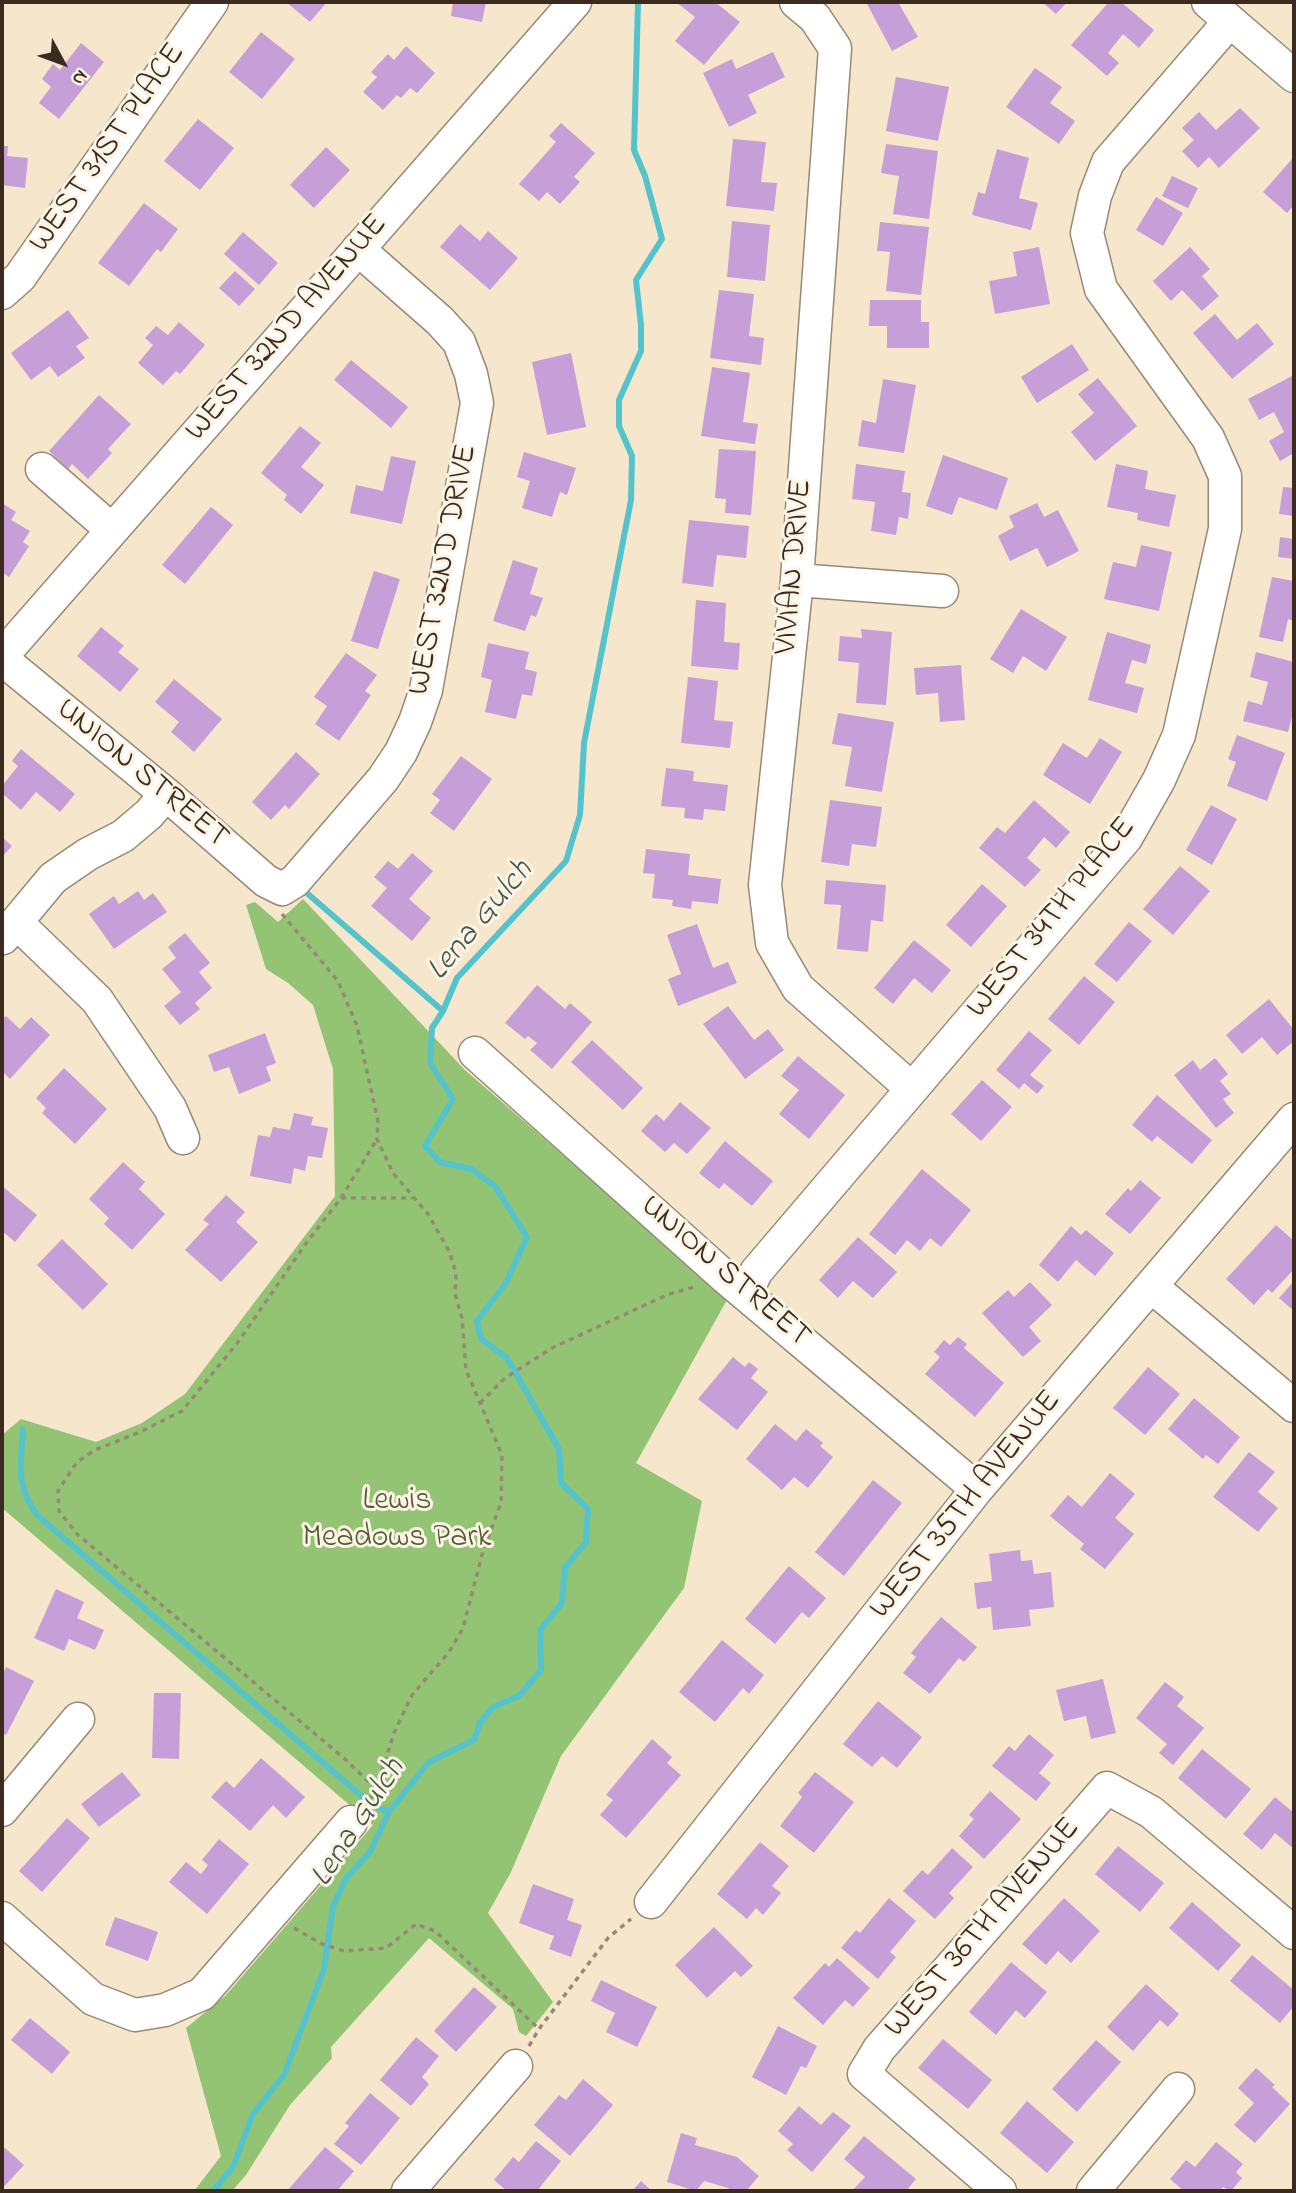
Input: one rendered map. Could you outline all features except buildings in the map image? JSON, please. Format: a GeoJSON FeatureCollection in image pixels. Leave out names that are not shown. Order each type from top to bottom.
{"type":"FeatureCollection","features":[{"type":"Feature","properties":{"kind":"street","name":"WEST 31ST PLACE"},"geometry":{"type":"LineString","coordinates":[[2,293],[20,278],[212,2]]}},
{"type":"Feature","properties":{"kind":"street","name":"WEST 32ND AVENUE"},"geometry":{"type":"LineString","coordinates":[[2,657],[575,2]]}},
{"type":"Feature","properties":{"kind":"street","name":"VIVIAN DRIVE"},"geometry":{"type":"LineString","coordinates":[[796,2],[815,18],[835,48],[797,580],[765,885],[772,943],[799,988],[912,1089]]}},
{"type":"Feature","properties":{"kind":"street"},"geometry":{"type":"LineString","coordinates":[[1219,11],[1294,76]]}},
{"type":"Feature","properties":{"kind":"street","name":"WEST 34TH PLACE"},"geometry":{"type":"LineString","coordinates":[[736,1286],[755,1272],[1126,838],[1160,780],[1179,736],[1224,529],[1225,477],[1208,438],[1101,289],[1087,233],[1095,196],[1108,162],[1219,11]]}},
{"type":"Feature","properties":{"kind":"street","name":"WEST 32ND DRIVE"},"geometry":{"type":"LineString","coordinates":[[282,889],[295,881],[383,779],[401,752],[415,722],[426,690],[477,403],[471,374],[458,342],[440,321],[358,249]]}},
{"type":"Feature","properties":{"kind":"street"},"geometry":{"type":"LineString","coordinates":[[42,469],[112,530]]}},
{"type":"Feature","properties":{"kind":"street"},"geometry":{"type":"LineString","coordinates":[[797,580],[942,591]]}},
{"type":"Feature","properties":{"kind":"street","name":"UNION STREET"},"geometry":{"type":"LineString","coordinates":[[2,657],[266,881],[282,889]]}},
{"type":"Feature","properties":{"kind":"street"},"geometry":{"type":"LineString","coordinates":[[166,794],[149,814],[123,836],[88,854],[53,878],[9,930],[97,1000],[170,1108],[183,1138]]}},
{"type":"Feature","properties":{"kind":"street","name":"UNION STREET"},"geometry":{"type":"LineString","coordinates":[[475,1053],[736,1286],[977,1489]]}},
{"type":"Feature","properties":{"kind":"street","name":"WEST 35TH AVENUE"},"geometry":{"type":"LineString","coordinates":[[651,1902],[977,1489],[1294,1119]]}},
{"type":"Feature","properties":{"kind":"street"},"geometry":{"type":"LineString","coordinates":[[1151,1286],[1294,1406]]}},
{"type":"Feature","properties":{"kind":"street"},"geometry":{"type":"LineString","coordinates":[[2,1810],[78,1719]]}},
{"type":"Feature","properties":{"kind":"street","name":"WEST 36TH AVENUE"},"geometry":{"type":"LineString","coordinates":[[1000,2191],[864,2074],[879,2049],[1107,1788],[1151,1812],[1294,1933]]}},
{"type":"Feature","properties":{"kind":"street"},"geometry":{"type":"LineString","coordinates":[[2,1918],[93,1999],[135,2015],[165,2010],[202,1994],[358,1814]]}},
{"type":"Feature","properties":{"kind":"street"},"geometry":{"type":"LineString","coordinates":[[408,2191],[516,2066]]}},
{"type":"Feature","properties":{"kind":"street"},"geometry":{"type":"LineString","coordinates":[[1093,2191],[1178,2090]]}},
{"type":"Feature","properties":{"kind":"path"},"geometry":{"type":"LineString","coordinates":[[282,889],[278,910],[338,981],[357,1026],[378,1121],[377,1139],[341,1198],[238,1342],[182,1410],[140,1432],[95,1450],[77,1462],[58,1491],[59,1511],[77,1534],[345,1759],[376,1789]]}},
{"type":"Feature","properties":{"kind":"path"},"geometry":{"type":"LineString","coordinates":[[358,1814],[376,1789],[394,1732],[412,1695],[449,1652],[463,1628],[483,1551],[501,1503],[502,1455],[466,1370],[462,1318],[455,1294],[456,1273],[450,1253],[428,1214],[393,1173],[377,1139]]}},
{"type":"Feature","properties":{"kind":"path"},"geometry":{"type":"LineString","coordinates":[[341,1198],[414,1198]]}},
{"type":"Feature","properties":{"kind":"path"},"geometry":{"type":"LineString","coordinates":[[480,1403],[505,1378],[552,1348],[669,1294],[736,1286]]}},
{"type":"Feature","properties":{"kind":"path"},"geometry":{"type":"LineString","coordinates":[[516,2066],[539,2029],[608,1938],[651,1902]]}},
{"type":"Feature","properties":{"kind":"path"},"geometry":{"type":"LineString","coordinates":[[271,1914],[327,1947],[344,1951],[386,1948],[416,1924],[435,1931],[539,2029]]}},
{"type":"Feature","properties":{"kind":"green space","name":"Lewis Meadows Park"},"geometry":{"type":"Polygon","coordinates":[[[303,899],[465,1070],[728,1298],[636,1463],[702,1501],[684,1588],[561,1756],[511,1872],[488,1913],[553,2002],[526,2036],[519,2032],[513,2009],[429,1938],[331,2047],[332,2058],[290,2105],[246,2175],[232,2191],[194,2191],[221,2156],[186,2028],[226,1995],[373,1825],[2,1508],[2,1435],[21,1419],[96,1442],[142,1423],[185,1394],[335,1196],[333,1069],[313,1005],[288,983],[266,969],[246,905],[255,902],[278,922],[303,899]]]}},
{"type":"Feature","properties":{"kind":"waterway","name":"Lena Gulch"},"geometry":{"type":"LineString","coordinates":[[213,2191],[233,2167],[253,2114],[284,2075],[324,1969],[333,1906],[347,1877],[370,1852],[389,1812],[429,1762],[474,1740],[480,1723],[493,1707],[519,1696],[541,1670],[540,1630],[562,1603],[565,1568],[586,1542],[588,1509],[561,1483],[559,1449],[507,1358],[481,1339],[477,1321],[506,1283],[527,1237],[495,1186],[471,1169],[440,1162],[425,1146],[453,1099],[430,1063],[432,1028],[443,1011],[457,978],[566,861],[580,815],[584,743],[631,500],[632,456],[619,426],[619,400],[641,351],[636,280],[662,239],[645,176],[634,150],[638,2]]}},
{"type":"Feature","properties":{"kind":"waterway"},"geometry":{"type":"LineString","coordinates":[[308,894],[443,1011]]}},
{"type":"Feature","properties":{"kind":"waterway"},"geometry":{"type":"LineString","coordinates":[[23,1429],[22,1484],[37,1515],[372,1805],[389,1812]]}}]}
